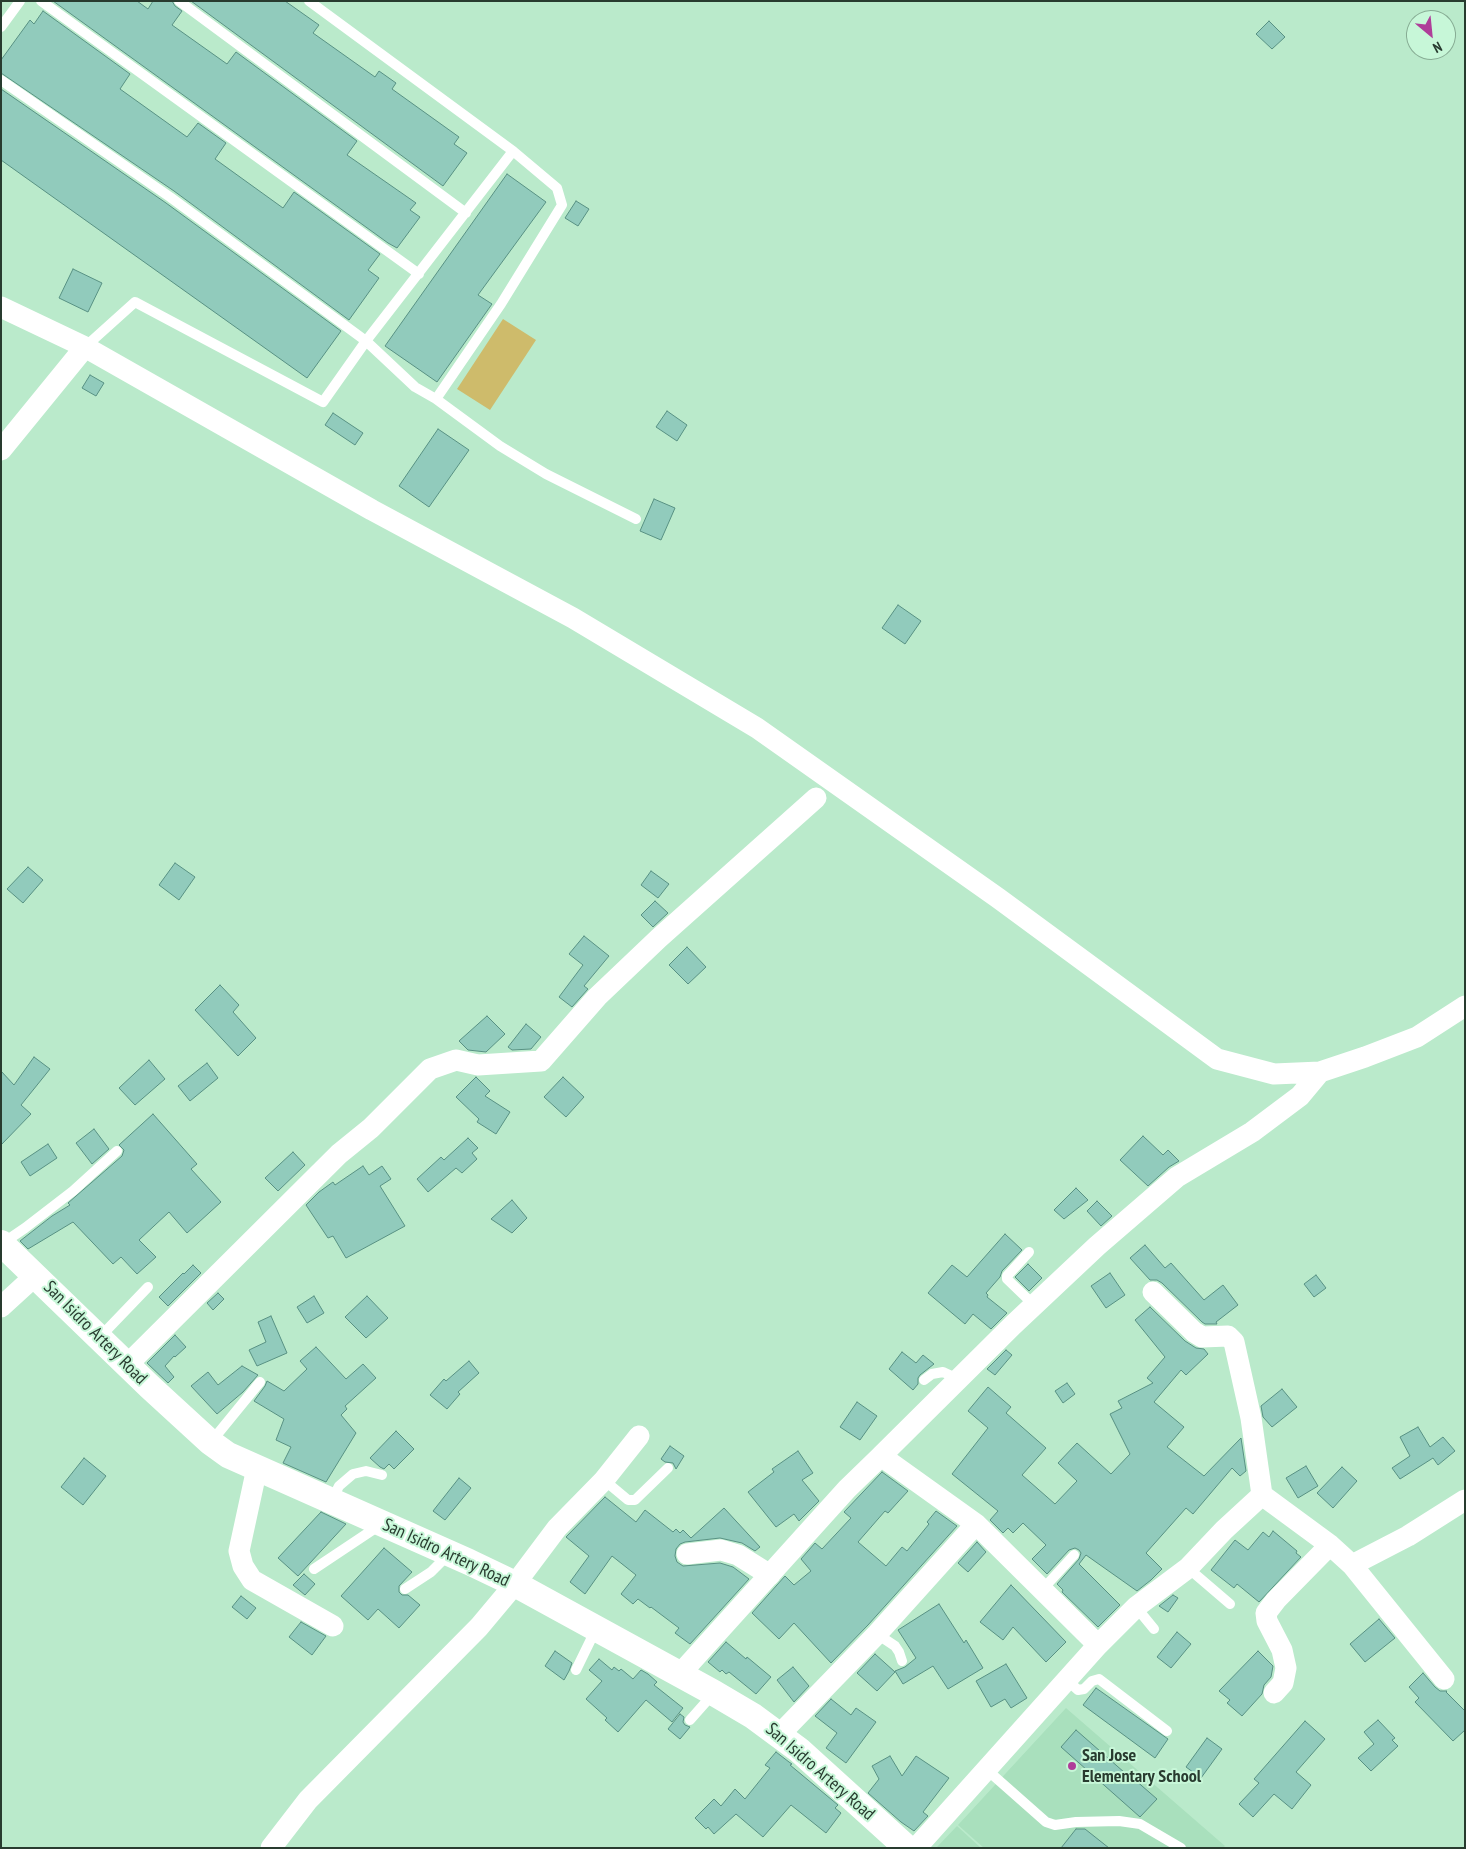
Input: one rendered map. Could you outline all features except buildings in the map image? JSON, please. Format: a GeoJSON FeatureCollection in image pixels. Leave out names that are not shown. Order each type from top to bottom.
{"type":"FeatureCollection","features":[{"type":"Feature","properties":{"kind":"street"},"geometry":{"type":"LineString","coordinates":[[1,307],[85,347],[372,510],[573,618],[756,728],[998,898],[1217,1059],[1274,1074],[1320,1072],[1365,1058],[1417,1036],[1465,1006]]}},
{"type":"Feature","properties":{"kind":"street"},"geometry":{"type":"LineString","coordinates":[[1,450],[85,347]]}},
{"type":"Feature","properties":{"kind":"street"},"geometry":{"type":"LineString","coordinates":[[127,1365],[339,1154],[371,1128],[430,1069],[456,1060],[478,1065],[541,1061],[596,998],[659,938],[816,798]]}},
{"type":"Feature","properties":{"kind":"street"},"geometry":{"type":"LineString","coordinates":[[680,1674],[847,1490],[1034,1305],[1097,1246],[1177,1177],[1252,1132],[1300,1096],[1320,1072]]}},
{"type":"Feature","properties":{"kind":"street","name":"San Isidro Artery Road"},"geometry":{"type":"LineString","coordinates":[[2,1243],[127,1365],[210,1442],[228,1455],[449,1552],[515,1584],[714,1693],[780,1734],[907,1848]]}},
{"type":"Feature","properties":{"kind":"street"},"geometry":{"type":"LineString","coordinates":[[1,1308],[36,1275]]}},
{"type":"Feature","properties":{"kind":"street"},"geometry":{"type":"LineString","coordinates":[[1153,1292],[1194,1332],[1202,1337],[1228,1336],[1234,1342],[1251,1418],[1262,1495],[1330,1545],[1352,1565],[1444,1678]]}},
{"type":"Feature","properties":{"kind":"street"},"geometry":{"type":"LineString","coordinates":[[271,1848],[308,1800],[479,1627],[515,1584],[557,1528],[604,1480],[639,1436]]}},
{"type":"Feature","properties":{"kind":"street"},"geometry":{"type":"LineString","coordinates":[[881,1456],[976,1524],[1098,1646]]}},
{"type":"Feature","properties":{"kind":"street"},"geometry":{"type":"LineString","coordinates":[[257,1468],[239,1551],[242,1566],[252,1580],[333,1626]]}},
{"type":"Feature","properties":{"kind":"street"},"geometry":{"type":"LineString","coordinates":[[916,1848],[1066,1680],[1136,1607],[1188,1568],[1224,1530],[1262,1495]]}},
{"type":"Feature","properties":{"kind":"street"},"geometry":{"type":"LineString","coordinates":[[1352,1565],[1408,1536],[1465,1500]]}},
{"type":"Feature","properties":{"kind":"street"},"geometry":{"type":"LineString","coordinates":[[780,1734],[877,1634],[976,1524]]}},
{"type":"Feature","properties":{"kind":"street"},"geometry":{"type":"LineString","coordinates":[[1274,1693],[1283,1683],[1286,1668],[1282,1650],[1267,1621],[1266,1613],[1276,1600],[1330,1545]]}},
{"type":"Feature","properties":{"kind":"street"},"geometry":{"type":"LineString","coordinates":[[687,1554],[721,1550],[738,1555],[770,1575]]}},
{"type":"Feature","properties":{"kind":"lane"},"geometry":{"type":"LineString","coordinates":[[1,28],[20,1]]}},
{"type":"Feature","properties":{"kind":"lane"},"geometry":{"type":"LineString","coordinates":[[41,1],[419,274]]}},
{"type":"Feature","properties":{"kind":"lane"},"geometry":{"type":"LineString","coordinates":[[180,1],[466,213]]}},
{"type":"Feature","properties":{"kind":"lane"},"geometry":{"type":"LineString","coordinates":[[309,1],[513,151],[557,188],[562,204],[501,304],[436,399]]}},
{"type":"Feature","properties":{"kind":"lane"},"geometry":{"type":"LineString","coordinates":[[1,80],[170,197],[366,341],[415,387],[436,399],[508,451],[546,474],[636,519]]}},
{"type":"Feature","properties":{"kind":"lane"},"geometry":{"type":"LineString","coordinates":[[85,347],[135,302],[323,402],[366,341],[513,151]]}},
{"type":"Feature","properties":{"kind":"lane"},"geometry":{"type":"LineString","coordinates":[[2,1243],[26,1228],[73,1192],[117,1151]]}},
{"type":"Feature","properties":{"kind":"lane"},"geometry":{"type":"LineString","coordinates":[[1029,1252],[1007,1276],[1007,1279],[1034,1305]]}},
{"type":"Feature","properties":{"kind":"lane"},"geometry":{"type":"LineString","coordinates":[[99,1338],[148,1287]]}},
{"type":"Feature","properties":{"kind":"lane"},"geometry":{"type":"LineString","coordinates":[[924,1380],[932,1374],[942,1372],[958,1379]]}},
{"type":"Feature","properties":{"kind":"lane"},"geometry":{"type":"LineString","coordinates":[[210,1442],[260,1382]]}},
{"type":"Feature","properties":{"kind":"lane"},"geometry":{"type":"LineString","coordinates":[[604,1480],[628,1500],[635,1500],[668,1468]]}},
{"type":"Feature","properties":{"kind":"lane"},"geometry":{"type":"LineString","coordinates":[[332,1501],[340,1486],[353,1474],[366,1471],[382,1474]]}},
{"type":"Feature","properties":{"kind":"lane"},"geometry":{"type":"LineString","coordinates":[[314,1569],[383,1523]]}},
{"type":"Feature","properties":{"kind":"lane"},"geometry":{"type":"LineString","coordinates":[[405,1590],[431,1572],[449,1552]]}},
{"type":"Feature","properties":{"kind":"lane"},"geometry":{"type":"LineString","coordinates":[[1042,1590],[1074,1555]]}},
{"type":"Feature","properties":{"kind":"lane"},"geometry":{"type":"LineString","coordinates":[[1188,1568],[1230,1604]]}},
{"type":"Feature","properties":{"kind":"lane"},"geometry":{"type":"LineString","coordinates":[[1136,1607],[1154,1629]]}},
{"type":"Feature","properties":{"kind":"lane"},"geometry":{"type":"LineString","coordinates":[[576,1670],[597,1628]]}},
{"type":"Feature","properties":{"kind":"lane"},"geometry":{"type":"LineString","coordinates":[[877,1634],[894,1646],[899,1652],[902,1661]]}},
{"type":"Feature","properties":{"kind":"lane"},"geometry":{"type":"LineString","coordinates":[[1066,1680],[1078,1690],[1084,1689],[1092,1680],[1098,1679],[1167,1731]]}},
{"type":"Feature","properties":{"kind":"lane"},"geometry":{"type":"LineString","coordinates":[[690,1720],[714,1693]]}},
{"type":"Feature","properties":{"kind":"lane"},"geometry":{"type":"LineString","coordinates":[[986,1770],[1046,1822],[1055,1825],[1076,1822],[1119,1821],[1140,1824],[1181,1848]]}},
{"type":"Feature","properties":{"kind":"shaded area"},"geometry":{"type":"Polygon","coordinates":[[[503,319],[536,340],[490,410],[457,389],[503,319]]]}},
{"type":"Feature","properties":{"kind":"shaded area","name":"San Jose Elementary School"},"geometry":{"type":"Polygon","coordinates":[[[1066,1708],[1225,1846],[1223,1848],[984,1848],[958,1825],[1066,1708]]]}},
{"type":"Feature","properties":{"kind":"shaded area"},"geometry":{"type":"Polygon","coordinates":[[[957,1826],[981,1848],[936,1848],[957,1826]]]}},
{"type":"Feature","properties":{"kind":"place","name":"San Jose Elementary School"},"geometry":{"type":"Point","coordinates":[1072,1766]}}]}
